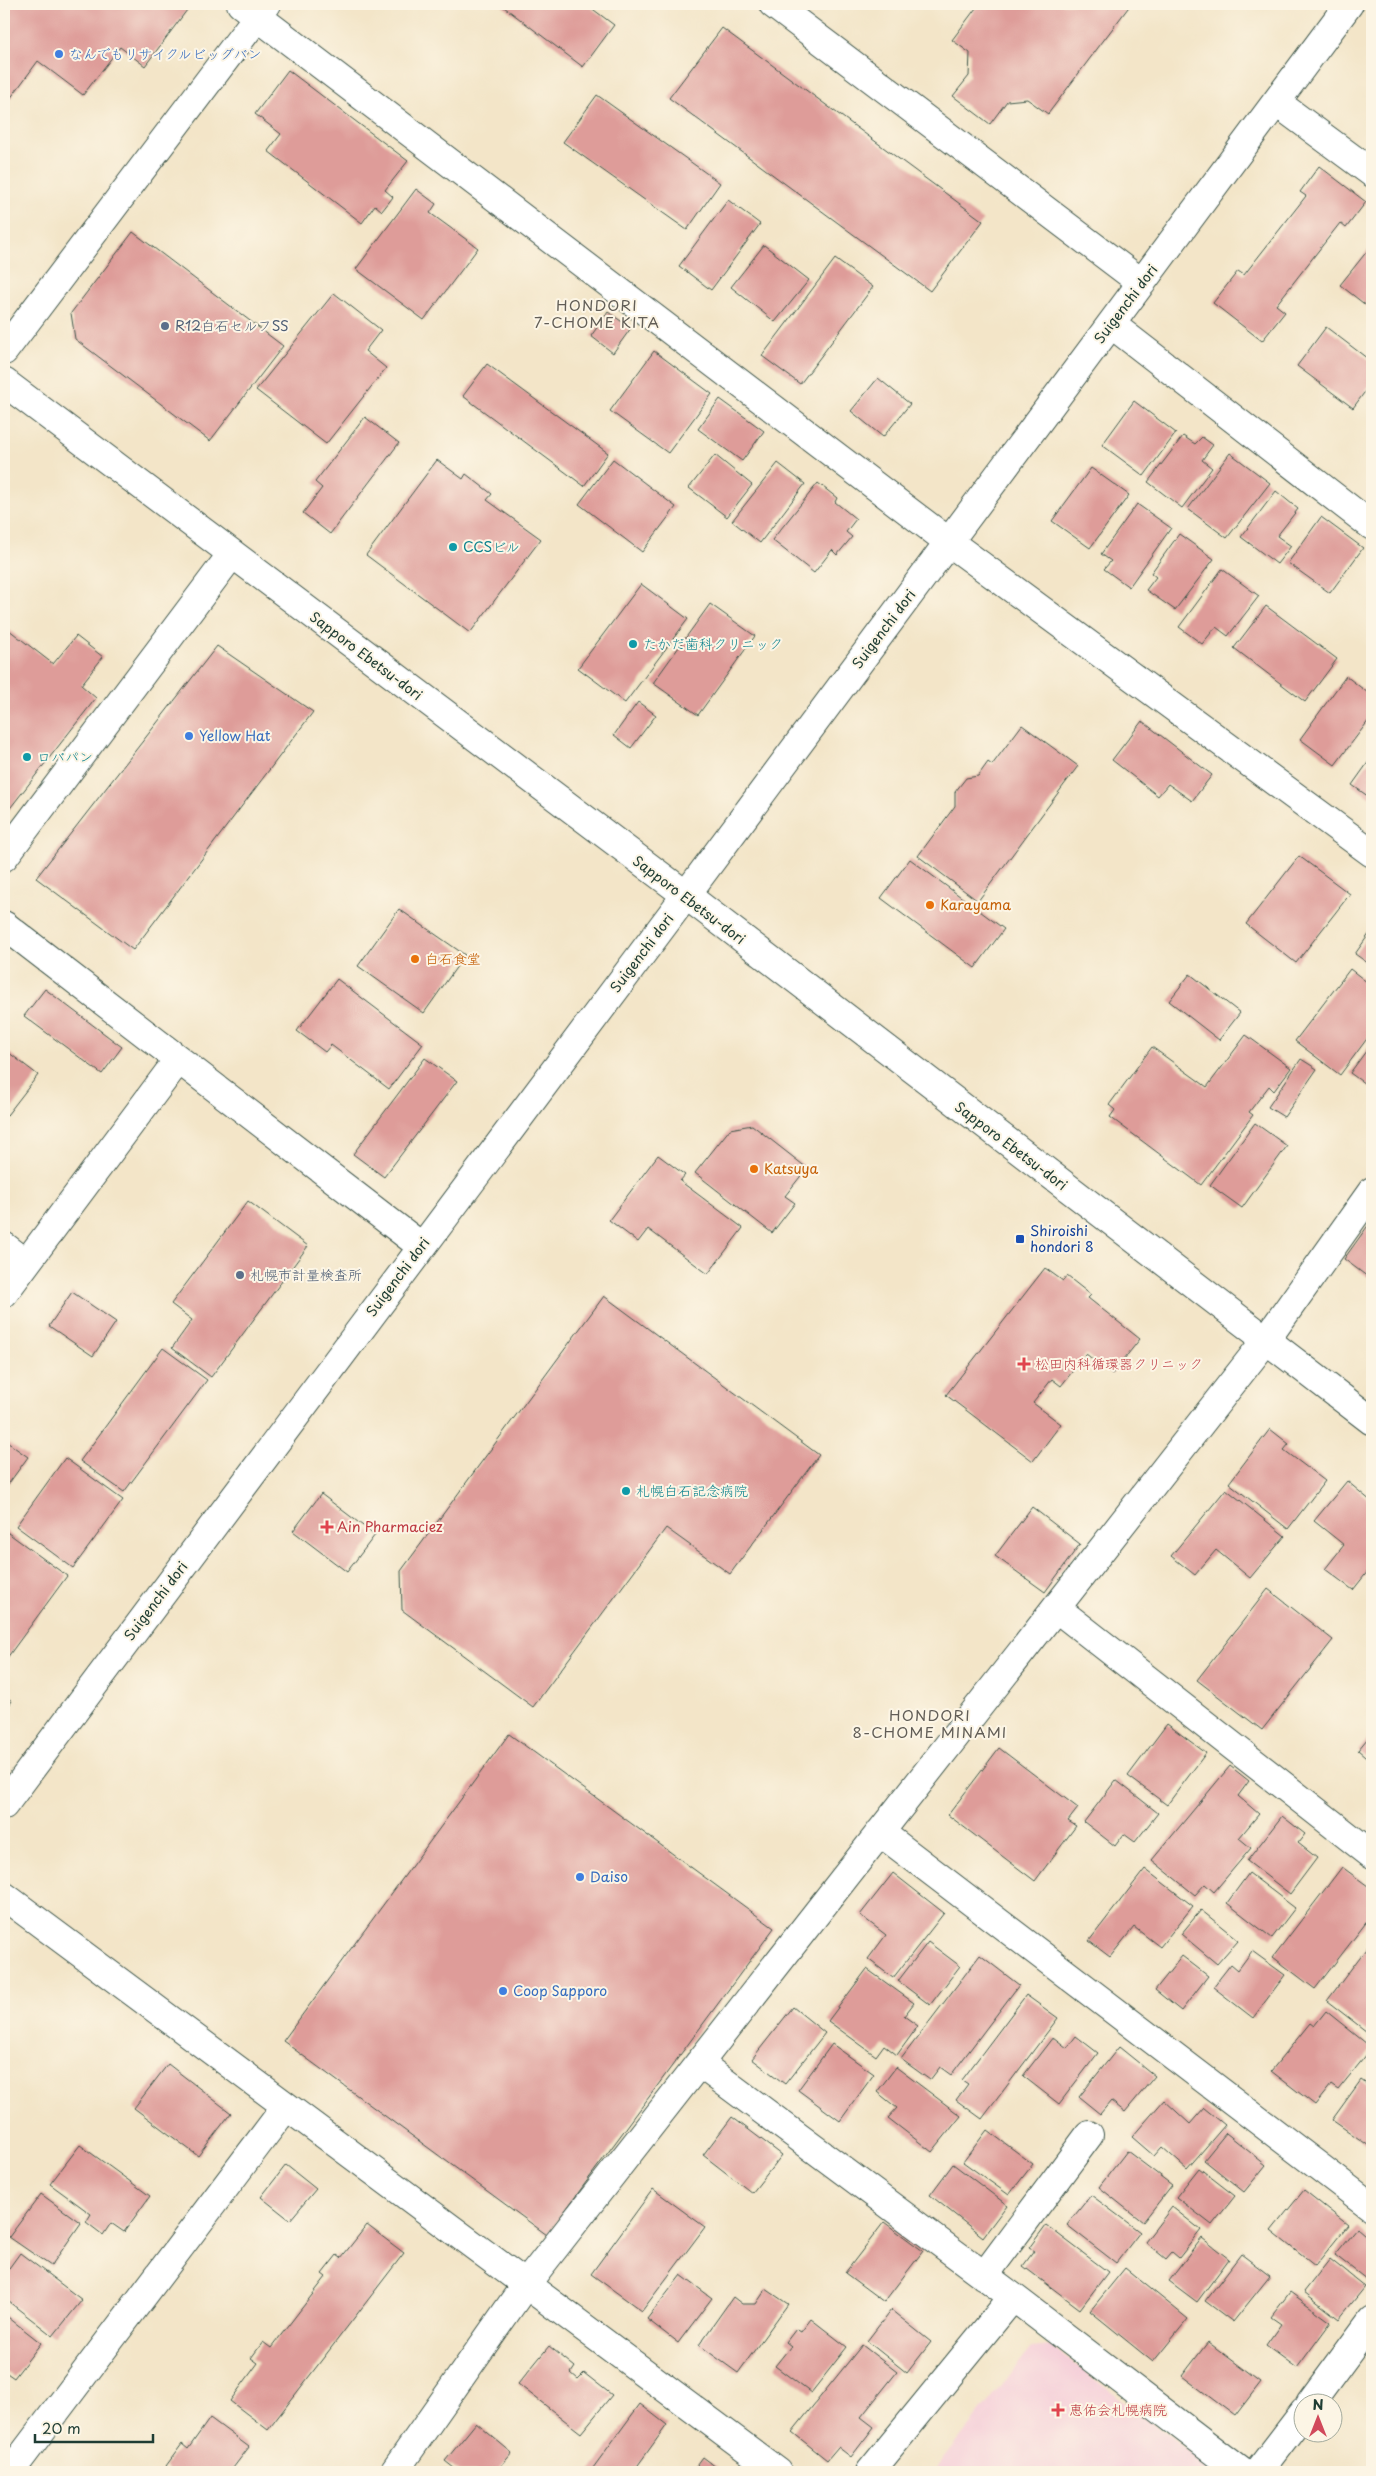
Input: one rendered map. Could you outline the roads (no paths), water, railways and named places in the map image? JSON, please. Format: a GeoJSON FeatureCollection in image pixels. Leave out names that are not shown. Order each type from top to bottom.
{"type":"FeatureCollection","features":[{"type":"Feature","properties":{"kind":"main road"},"geometry":{"type":"LineString","coordinates":[[773,4],[1142,283]]}},
{"type":"Feature","properties":{"kind":"main road","name":"Suigenchi dori"},"geometry":{"type":"LineString","coordinates":[[4,1805],[421,1246],[686,896],[1350,4]]}},
{"type":"Feature","properties":{"kind":"main road"},"geometry":{"type":"LineString","coordinates":[[4,351],[255,8],[949,542],[1372,852]]}},
{"type":"Feature","properties":{"kind":"main road"},"geometry":{"type":"LineString","coordinates":[[1276,102],[1372,173]]}},
{"type":"Feature","properties":{"kind":"main road"},"geometry":{"type":"LineString","coordinates":[[1111,324],[1372,526]]}},
{"type":"Feature","properties":{"kind":"main road","name":"Sapporo Ebetsu-dori"},"geometry":{"type":"LineString","coordinates":[[4,382],[686,896],[1372,1421]]}},
{"type":"Feature","properties":{"kind":"main road"},"geometry":{"type":"LineString","coordinates":[[4,857],[232,554]]}},
{"type":"Feature","properties":{"kind":"main road"},"geometry":{"type":"LineString","coordinates":[[4,925],[421,1246]]}},
{"type":"Feature","properties":{"kind":"main road"},"geometry":{"type":"LineString","coordinates":[[4,1293],[178,1060]]}},
{"type":"Feature","properties":{"kind":"main road"},"geometry":{"type":"LineString","coordinates":[[394,2472],[526,2284],[1266,1340],[1372,1191]]}},
{"type":"Feature","properties":{"kind":"main road"},"geometry":{"type":"LineString","coordinates":[[4,1246],[26,1263]]}},
{"type":"Feature","properties":{"kind":"main road"},"geometry":{"type":"LineString","coordinates":[[1056,1608],[1372,1855]]}},
{"type":"Feature","properties":{"kind":"main road"},"geometry":{"type":"LineString","coordinates":[[880,1832],[1372,2207]]}},
{"type":"Feature","properties":{"kind":"main road"},"geometry":{"type":"LineString","coordinates":[[4,1896],[286,2108],[778,2472]]}},
{"type":"Feature","properties":{"kind":"main road"},"geometry":{"type":"LineString","coordinates":[[699,2063],[1013,2297],[1242,2472]]}},
{"type":"Feature","properties":{"kind":"main road"},"geometry":{"type":"LineString","coordinates":[[10,2472],[286,2108]]}},
{"type":"Feature","properties":{"kind":"main road"},"geometry":{"type":"LineString","coordinates":[[984,2276],[1090,2135]]}},
{"type":"Feature","properties":{"kind":"main road"},"geometry":{"type":"LineString","coordinates":[[870,2472],[1013,2297]]}},
{"type":"Feature","properties":{"kind":"main road"},"geometry":{"type":"LineString","coordinates":[[1317,2394],[1372,2320]]}},
{"type":"Feature","properties":{"kind":"main road"},"geometry":{"type":"LineString","coordinates":[[1258,2472],[1294,2425]]}},
{"type":"Feature","properties":{"kind":"place","name":"なんでもリサイクルビッグバン"},"geometry":{"type":"Point","coordinates":[59,54]}},
{"type":"Feature","properties":{"kind":"place","name":"R12白石セルフSS"},"geometry":{"type":"Point","coordinates":[165,326]}},
{"type":"Feature","properties":{"kind":"place","name":"CCSビル"},"geometry":{"type":"Point","coordinates":[453,547]}},
{"type":"Feature","properties":{"kind":"place","name":"たかだ歯科クリニック"},"geometry":{"type":"Point","coordinates":[633,644]}},
{"type":"Feature","properties":{"kind":"place","name":"Yellow Hat"},"geometry":{"type":"Point","coordinates":[189,736]}},
{"type":"Feature","properties":{"kind":"place","name":"ロバパン"},"geometry":{"type":"Point","coordinates":[27,757]}},
{"type":"Feature","properties":{"kind":"place","name":"Karayama"},"geometry":{"type":"Point","coordinates":[930,905]}},
{"type":"Feature","properties":{"kind":"place","name":"白石食堂"},"geometry":{"type":"Point","coordinates":[415,959]}},
{"type":"Feature","properties":{"kind":"place","name":"Katsuya"},"geometry":{"type":"Point","coordinates":[754,1169]}},
{"type":"Feature","properties":{"kind":"place","name":"Shiroishi hondori 8"},"geometry":{"type":"Point","coordinates":[1020,1239]}},
{"type":"Feature","properties":{"kind":"place","name":"札幌市計量検査所"},"geometry":{"type":"Point","coordinates":[240,1275]}},
{"type":"Feature","properties":{"kind":"place","name":"松田内科循環器クリニック"},"geometry":{"type":"Point","coordinates":[1024,1364]}},
{"type":"Feature","properties":{"kind":"place","name":"札幌白石記念病院"},"geometry":{"type":"Point","coordinates":[626,1491]}},
{"type":"Feature","properties":{"kind":"place","name":"Ain Pharmaciez"},"geometry":{"type":"Point","coordinates":[327,1527]}},
{"type":"Feature","properties":{"kind":"place","name":"Daiso"},"geometry":{"type":"Point","coordinates":[580,1877]}},
{"type":"Feature","properties":{"kind":"place","name":"Coop Sapporo"},"geometry":{"type":"Point","coordinates":[503,1991]}},
{"type":"Feature","properties":{"kind":"place","name":"恵佑会札幌病院"},"geometry":{"type":"Point","coordinates":[1058,2410]}},
{"type":"Feature","properties":{"kind":"district","name":"HONDORI 7-CHOME KITA"},"geometry":{"type":"Point","coordinates":[597,314]}},
{"type":"Feature","properties":{"kind":"district","name":"HONDORI 8-CHOME MINAMI"},"geometry":{"type":"Point","coordinates":[930,1724]}}]}
